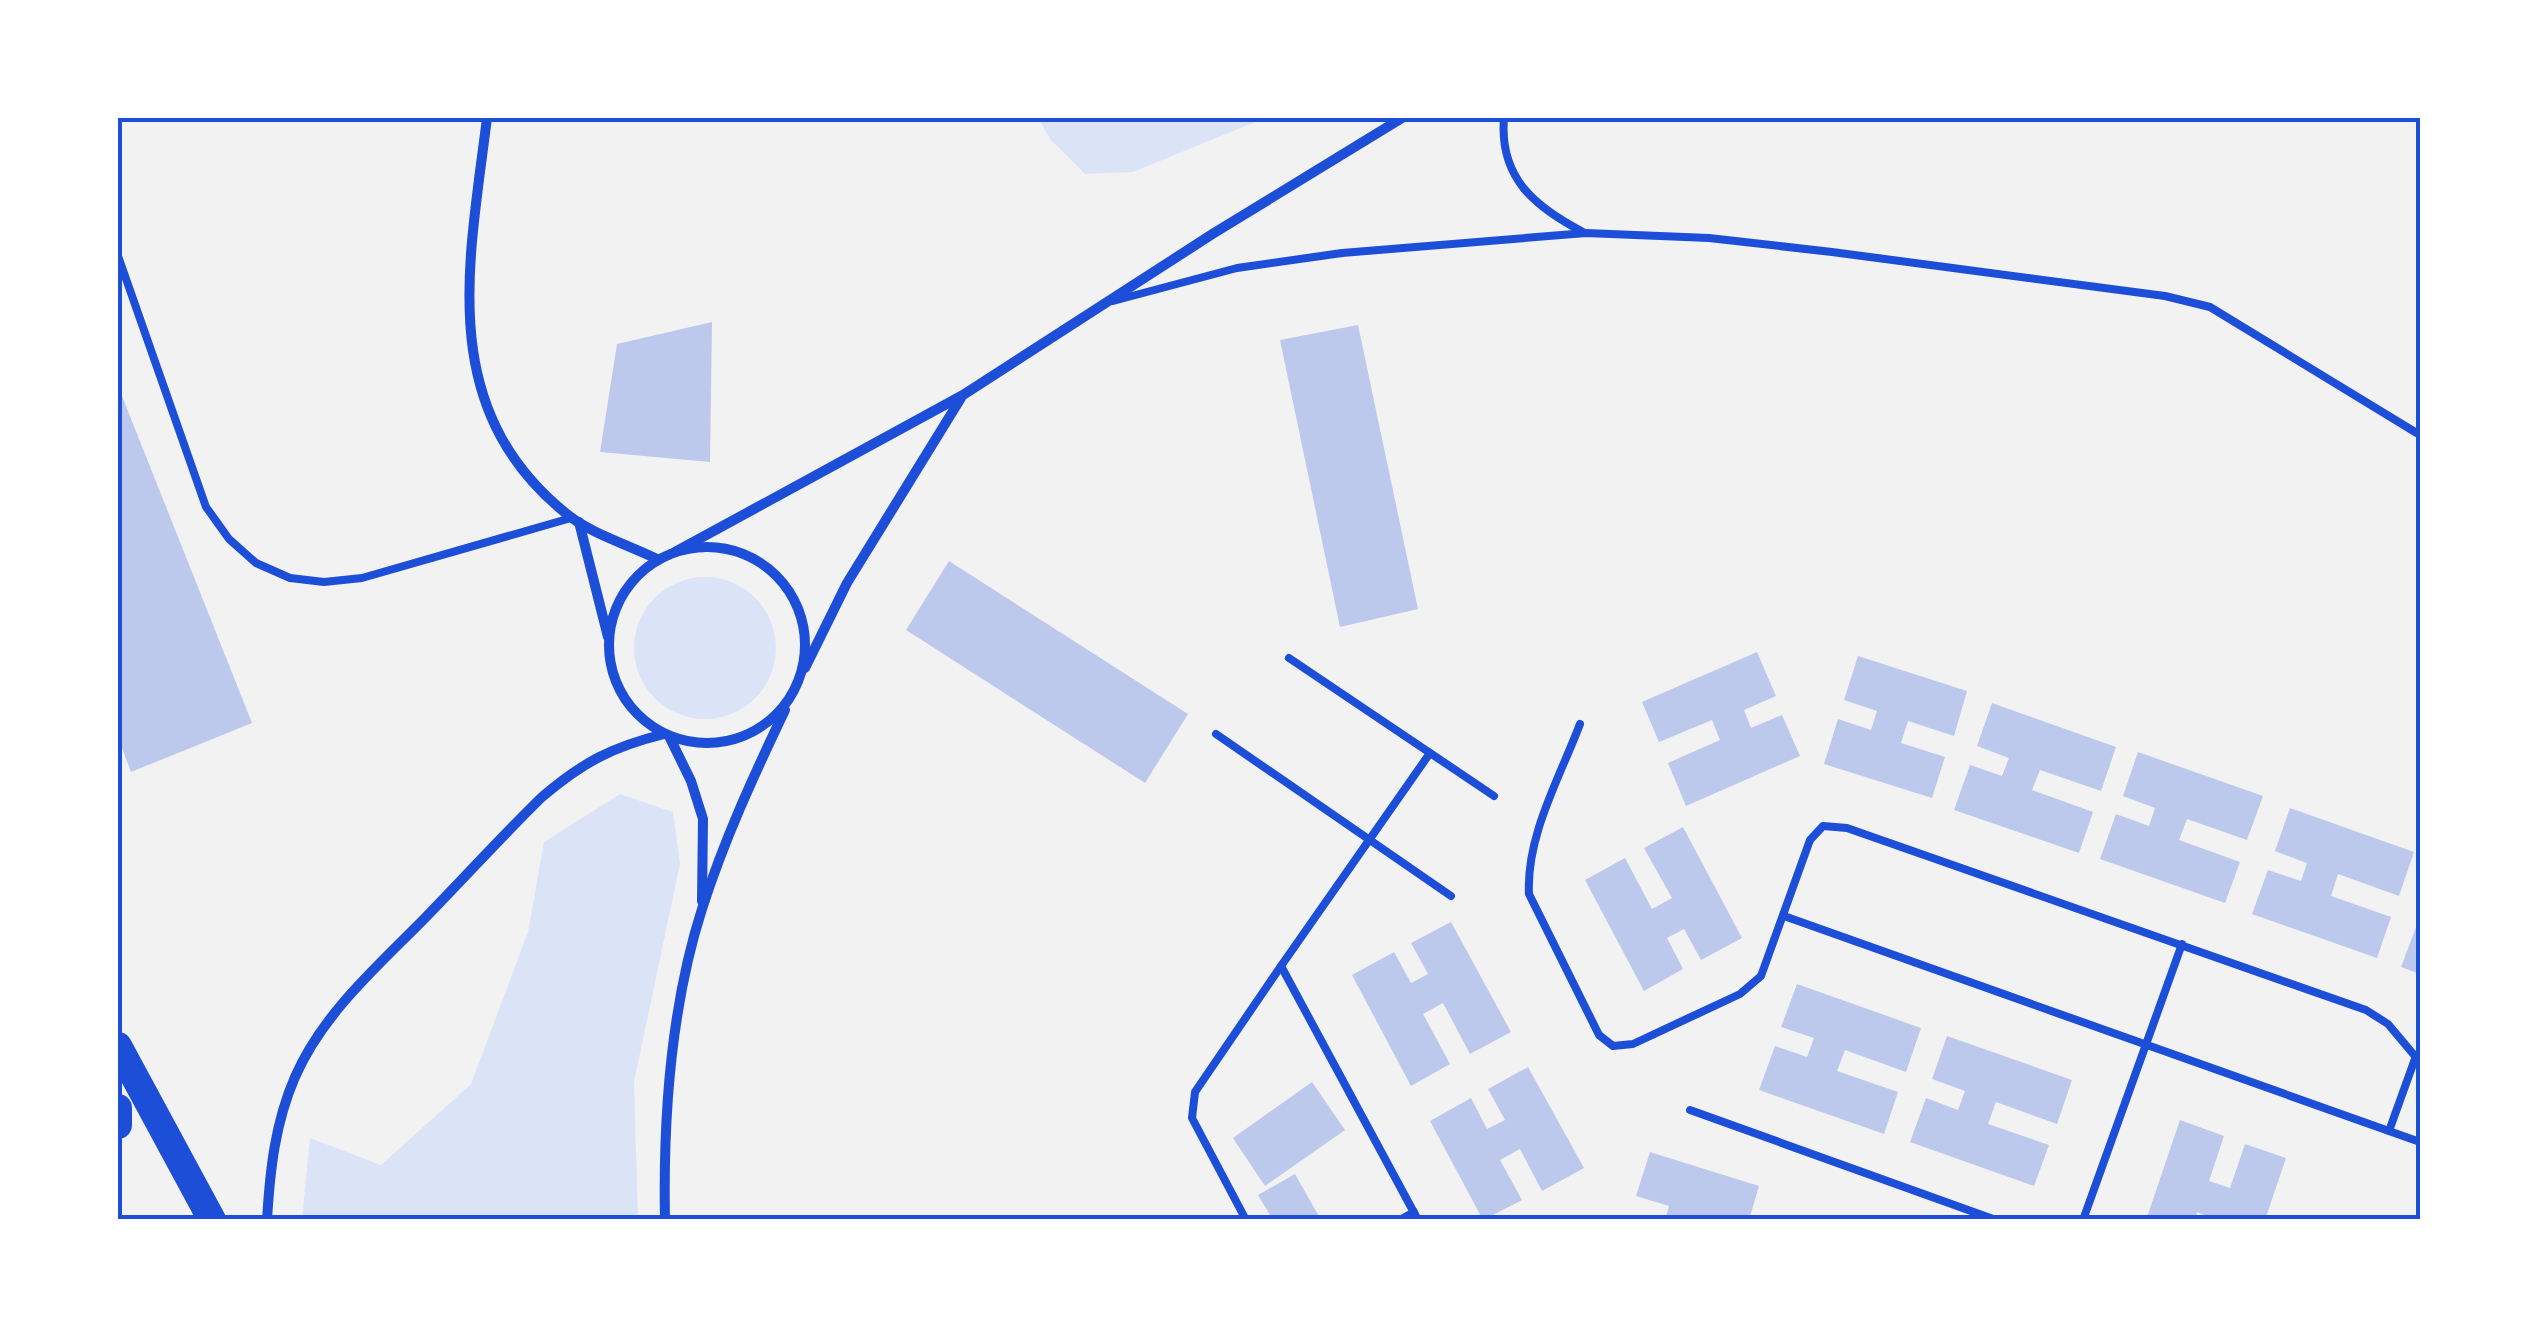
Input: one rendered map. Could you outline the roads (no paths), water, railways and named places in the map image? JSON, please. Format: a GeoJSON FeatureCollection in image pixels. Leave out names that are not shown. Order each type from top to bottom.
{"type":"FeatureCollection","features":[{"type":"Feature","properties":{"kind":"highway"},"geometry":{"type":"LineString","coordinates":[[118,1046],[212,1220]]}},
{"type":"Feature","properties":{"kind":"highway"},"geometry":{"type":"LineString","coordinates":[[118,1108],[118,1125]]}},
{"type":"Feature","properties":{"kind":"street"},"geometry":{"type":"LineString","coordinates":[[488,118],[467,293],[469,342],[485,400],[505,446],[534,484],[575,520],[657,559]]}},
{"type":"Feature","properties":{"kind":"street"},"geometry":{"type":"LineString","coordinates":[[609,639],[615,611],[629,586],[657,559],[963,395],[1402,118]]}},
{"type":"Feature","properties":{"kind":"street"},"geometry":{"type":"LineString","coordinates":[[665,1220],[668,1113],[678,1026],[702,912],[727,839],[847,583],[963,395]]}},
{"type":"Feature","properties":{"kind":"street"},"geometry":{"type":"LineString","coordinates":[[575,520],[609,639],[612,668],[622,695],[641,717],[666,735],[697,743],[725,742],[752,733],[775,716],[792,694]]}},
{"type":"Feature","properties":{"kind":"street"},"geometry":{"type":"LineString","coordinates":[[675,552],[706,546],[737,550],[765,565],[787,587],[801,616],[805,647],[800,678]]}},
{"type":"Feature","properties":{"kind":"street"},"geometry":{"type":"LineString","coordinates":[[666,735],[690,781],[703,819],[702,912]]}},
{"type":"Feature","properties":{"kind":"street"},"geometry":{"type":"LineString","coordinates":[[267,1220],[278,1124],[295,1077],[318,1034],[351,993],[552,788],[602,753],[666,735]]}},
{"type":"Feature","properties":{"kind":"lane"},"geometry":{"type":"LineString","coordinates":[[1504,118],[1502,131],[1515,176],[1530,199],[1586,233]]}},
{"type":"Feature","properties":{"kind":"lane"},"geometry":{"type":"LineString","coordinates":[[1109,302],[1237,268],[1324,256],[1586,233],[1709,238],[2166,296],[2210,307],[2420,435]]}},
{"type":"Feature","properties":{"kind":"lane"},"geometry":{"type":"LineString","coordinates":[[118,256],[206,507],[228,539],[256,563],[290,578],[324,582],[362,578],[575,520]]}},
{"type":"Feature","properties":{"kind":"lane"},"geometry":{"type":"LineString","coordinates":[[1289,658],[1494,796]]}},
{"type":"Feature","properties":{"kind":"lane"},"geometry":{"type":"LineString","coordinates":[[1580,724],[1532,854],[1529,894],[1599,1035],[1613,1046],[1633,1044],[1740,994],[1761,976],[1810,840],[1823,826],[1847,828],[2366,1010],[2388,1024],[2418,1059],[2389,1131]]}},
{"type":"Feature","properties":{"kind":"lane"},"geometry":{"type":"LineString","coordinates":[[1216,734],[1452,896]]}},
{"type":"Feature","properties":{"kind":"lane"},"geometry":{"type":"LineString","coordinates":[[1246,1220],[1192,1118],[1195,1092],[1430,753]]}},
{"type":"Feature","properties":{"kind":"lane"},"geometry":{"type":"LineString","coordinates":[[1784,916],[2420,1142]]}},
{"type":"Feature","properties":{"kind":"lane"},"geometry":{"type":"LineString","coordinates":[[2083,1220],[2182,944]]}},
{"type":"Feature","properties":{"kind":"lane"},"geometry":{"type":"LineString","coordinates":[[1281,966],[1416,1216],[1400,1220]]}},
{"type":"Feature","properties":{"kind":"lane"},"geometry":{"type":"LineString","coordinates":[[1690,1110],[1991,1219]]}}]}
